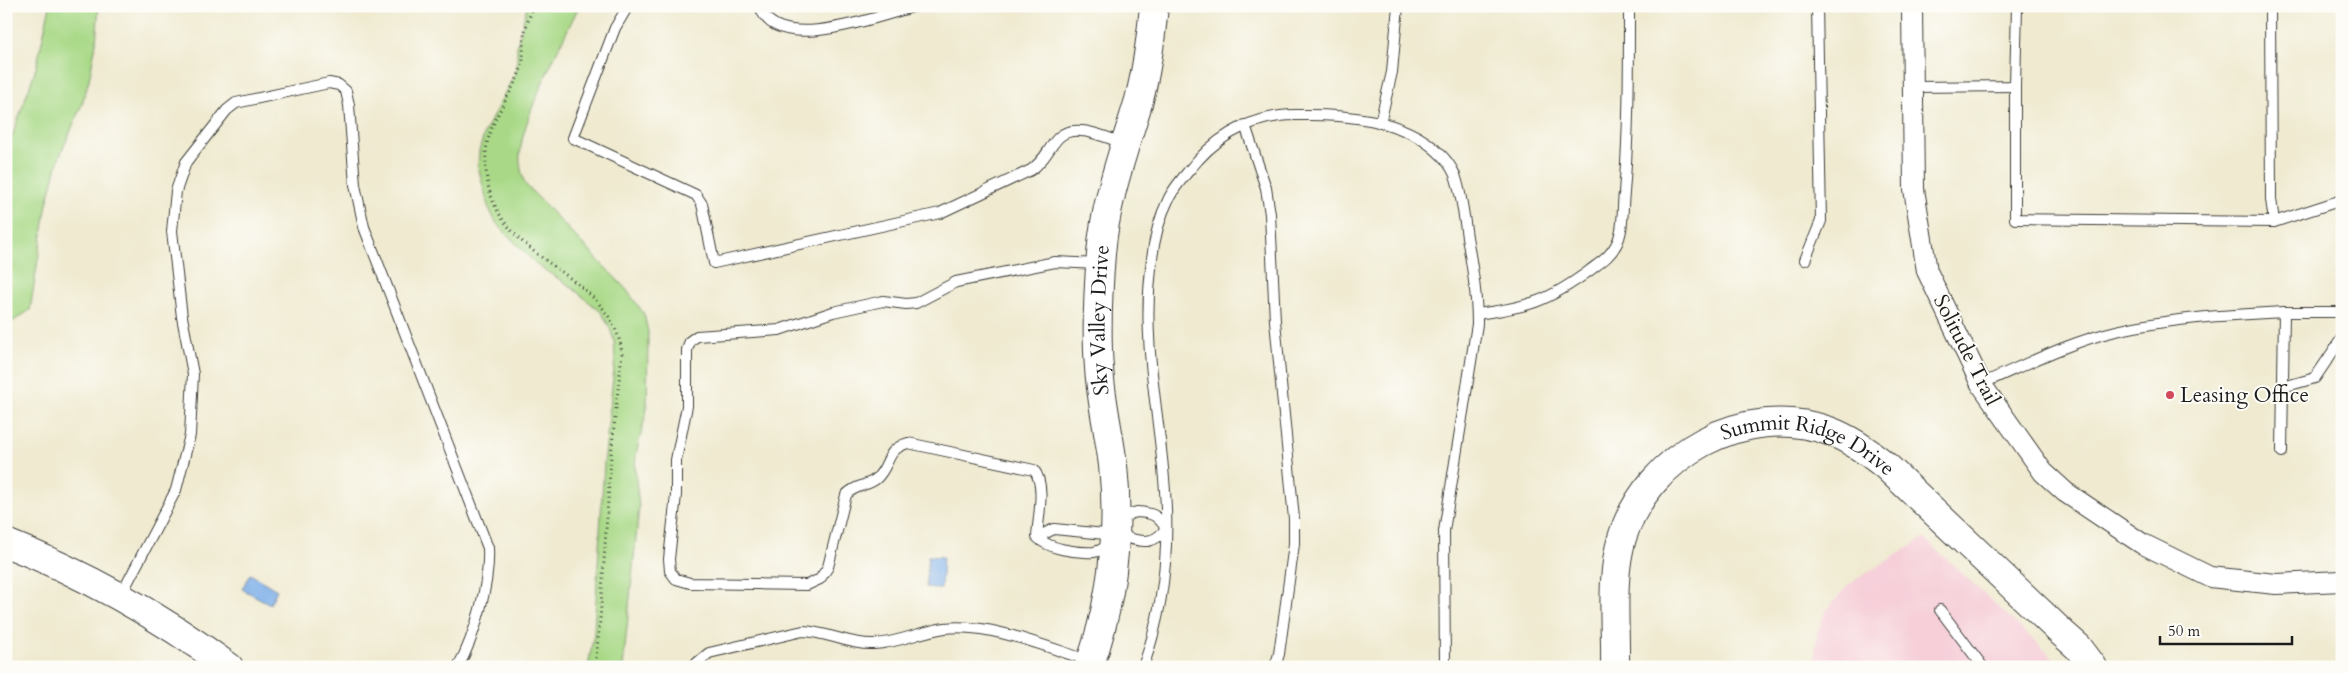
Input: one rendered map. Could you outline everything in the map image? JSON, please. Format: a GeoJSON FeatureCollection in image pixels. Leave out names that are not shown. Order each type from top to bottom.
{"type":"FeatureCollection","features":[{"type":"Feature","properties":{"kind":"street","name":"Sky Valley Drive"},"geometry":{"type":"LineString","coordinates":[[1090,664],[1107,602],[1115,532],[1113,464],[1099,369],[1097,332],[1100,264],[1110,196],[1146,68],[1154,6]]}},
{"type":"Feature","properties":{"kind":"street","name":"Solitude Trail"},"geometry":{"type":"LineString","coordinates":[[1912,6],[1914,189],[1927,271],[1981,384],[2043,472],[2065,492],[2141,543],[2210,577],[2276,584],[2342,581]]}},
{"type":"Feature","properties":{"kind":"street","name":"Summit Ridge Drive"},"geometry":{"type":"LineString","coordinates":[[1615,667],[1618,560],[1622,538],[1631,514],[1644,493],[1662,471],[1704,440],[1730,430],[1756,424],[1783,423],[1827,430],[1848,439],[1880,461],[2073,642],[2093,667]]}},
{"type":"Feature","properties":{"kind":"street"},"geometry":{"type":"LineString","coordinates":[[6,543],[120,597],[200,646],[229,667]]}},
{"type":"Feature","properties":{"kind":"lane"},"geometry":{"type":"LineString","coordinates":[[628,6],[615,28],[573,138],[696,195],[702,204],[714,263],[940,213],[1031,170],[1043,161],[1058,137],[1066,132],[1083,131],[1125,144]]}},
{"type":"Feature","properties":{"kind":"lane"},"geometry":{"type":"LineString","coordinates":[[760,6],[766,20],[774,26],[813,32],[916,6]]}},
{"type":"Feature","properties":{"kind":"lane"},"geometry":{"type":"LineString","coordinates":[[1380,123],[1392,72],[1398,6]]}},
{"type":"Feature","properties":{"kind":"lane"},"geometry":{"type":"LineString","coordinates":[[1477,314],[1515,309],[1540,302],[1565,289],[1609,256],[1617,244],[1622,219],[1628,134],[1629,6]]}},
{"type":"Feature","properties":{"kind":"lane"},"geometry":{"type":"LineString","coordinates":[[1805,260],[1821,221],[1817,6]]}},
{"type":"Feature","properties":{"kind":"lane"},"geometry":{"type":"LineString","coordinates":[[2017,6],[2015,219],[2274,222],[2342,200]]}},
{"type":"Feature","properties":{"kind":"lane"},"geometry":{"type":"LineString","coordinates":[[2270,6],[2271,199],[2274,222]]}},
{"type":"Feature","properties":{"kind":"lane"},"geometry":{"type":"LineString","coordinates":[[120,597],[176,490],[190,435],[193,374],[182,317],[172,231],[176,191],[181,172],[186,162],[227,110],[236,103],[329,83],[338,85],[346,91],[349,105],[355,185],[364,227],[488,548],[488,560],[477,620],[458,667]]}},
{"type":"Feature","properties":{"kind":"lane"},"geometry":{"type":"LineString","coordinates":[[1914,87],[2015,86]]}},
{"type":"Feature","properties":{"kind":"lane"},"geometry":{"type":"LineString","coordinates":[[1143,667],[1155,624],[1162,588],[1166,528],[1166,508],[1149,361],[1147,324],[1153,247],[1159,219],[1170,196],[1183,177],[1220,140],[1245,125],[1289,115],[1354,117],[1380,123],[1416,136],[1436,149],[1448,161],[1455,176],[1461,199],[1478,303],[1475,343],[1444,531],[1445,667]]}},
{"type":"Feature","properties":{"kind":"lane"},"geometry":{"type":"LineString","coordinates":[[1245,125],[1266,188],[1270,214],[1275,329],[1294,519],[1294,544],[1279,654],[1275,667]]}},
{"type":"Feature","properties":{"kind":"lane"},"geometry":{"type":"LineString","coordinates":[[1036,537],[1040,492],[1038,475],[1034,470],[908,443],[899,446],[890,453],[882,472],[876,480],[852,488],[846,495],[828,566],[820,579],[807,585],[690,583],[676,579],[670,571],[669,559],[676,495],[676,460],[687,406],[687,350],[690,341],[697,336],[779,330],[833,312],[883,301],[906,304],[916,303],[956,282],[1055,262],[1100,264]]}},
{"type":"Feature","properties":{"kind":"lane"},"geometry":{"type":"LineString","coordinates":[[2282,452],[2284,312]]}},
{"type":"Feature","properties":{"kind":"lane"},"geometry":{"type":"LineString","coordinates":[[1981,384],[2061,349],[2115,331],[2218,315],[2342,312]]}},
{"type":"Feature","properties":{"kind":"lane"},"geometry":{"type":"LineString","coordinates":[[2283,387],[2315,378],[2342,338]]}},
{"type":"Feature","properties":{"kind":"lane"},"geometry":{"type":"LineString","coordinates":[[1036,537],[1043,544],[1051,548],[1094,552],[1130,514],[1153,513],[1158,516],[1166,528]]}},
{"type":"Feature","properties":{"kind":"lane"},"geometry":{"type":"LineString","coordinates":[[1036,537],[1054,529],[1105,534],[1115,532],[1134,540],[1155,540],[1166,528]]}},
{"type":"Feature","properties":{"kind":"lane"},"geometry":{"type":"LineString","coordinates":[[1940,610],[1984,667]]}},
{"type":"Feature","properties":{"kind":"lane"},"geometry":{"type":"LineString","coordinates":[[692,667],[709,653],[803,631],[872,644],[888,643],[947,628],[995,631],[1090,664]]}},
{"type":"Feature","properties":{"kind":"path"},"geometry":{"type":"LineString","coordinates":[[533,6],[524,35],[522,68],[493,129],[486,150],[485,170],[496,212],[504,224],[545,261],[603,306],[614,323],[620,339],[622,352],[611,455],[600,621],[595,667]]}},
{"type":"Feature","properties":{"kind":"shaded area"},"geometry":{"type":"Polygon","coordinates":[[[1924,538],[2061,667],[1814,667],[1817,633],[1825,612],[1849,584],[1924,538]]]}},
{"type":"Feature","properties":{"kind":"green space"},"geometry":{"type":"Polygon","coordinates":[[[50,6],[99,6],[96,43],[82,104],[59,158],[47,204],[30,310],[6,326],[6,154],[36,68],[50,6]]]}},
{"type":"Feature","properties":{"kind":"green space"},"geometry":{"type":"Polygon","coordinates":[[[527,6],[579,6],[528,119],[520,158],[525,184],[626,289],[644,314],[648,332],[647,409],[636,454],[635,470],[639,507],[623,667],[588,667],[594,633],[604,464],[615,359],[614,340],[601,312],[570,286],[538,266],[496,223],[488,206],[478,166],[479,151],[485,132],[517,69],[517,46],[527,6]]]}},
{"type":"Feature","properties":{"kind":"water"},"geometry":{"type":"Polygon","coordinates":[[[928,556],[943,557],[941,589],[926,587],[928,556]]]}},
{"type":"Feature","properties":{"kind":"water"},"geometry":{"type":"Polygon","coordinates":[[[250,574],[277,590],[270,604],[242,589],[250,574]]]}},
{"type":"Feature","properties":{"kind":"place","name":"Leasing Office"},"geometry":{"type":"Point","coordinates":[2170,395]}}]}
